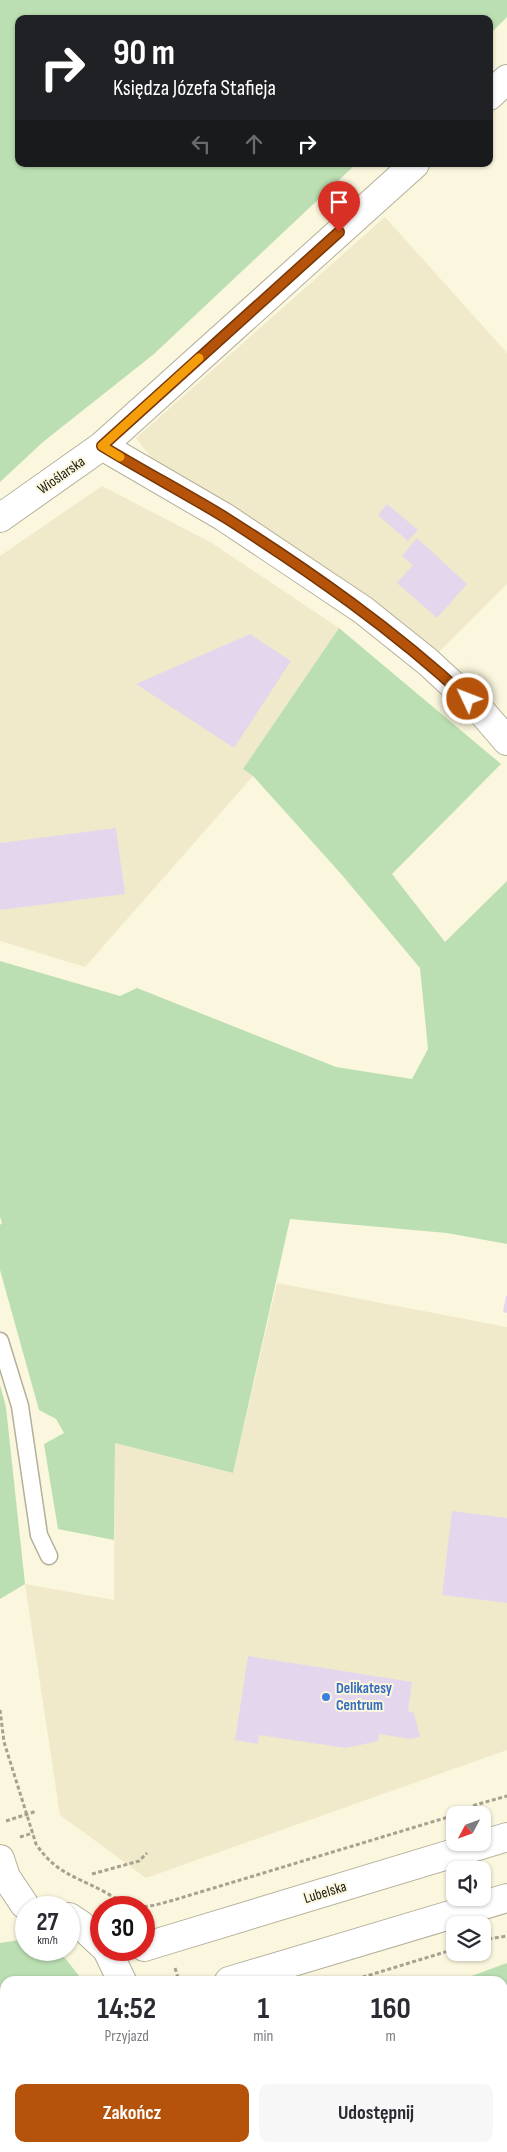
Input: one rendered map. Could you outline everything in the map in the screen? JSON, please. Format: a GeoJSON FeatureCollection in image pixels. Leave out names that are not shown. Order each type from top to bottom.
{"type":"FeatureCollection","features":[{"type":"Feature","properties":{"kind":"street"},"geometry":{"type":"LineString","coordinates":[[493,92],[507,79]]}},
{"type":"Feature","properties":{"kind":"street","name":"Wioślarska"},"geometry":{"type":"LineString","coordinates":[[0,518],[102,446],[412,167]]}},
{"type":"Feature","properties":{"kind":"street"},"geometry":{"type":"LineString","coordinates":[[102,446],[224,517],[363,610],[428,662],[481,711],[507,741]]}},
{"type":"Feature","properties":{"kind":"street","name":"Lubelska"},"geometry":{"type":"LineString","coordinates":[[155,1944],[507,1837]]}},
{"type":"Feature","properties":{"kind":"street"},"geometry":{"type":"LineString","coordinates":[[0,1859],[6,1878],[16,1896]]}},
{"type":"Feature","properties":{"kind":"street"},"geometry":{"type":"LineString","coordinates":[[246,1976],[507,1898]]}},
{"type":"Feature","properties":{"kind":"street"},"geometry":{"type":"LineString","coordinates":[[80,1924],[90,1932]]}},
{"type":"Feature","properties":{"kind":"street"},"geometry":{"type":"LineString","coordinates":[[116,1961],[120,1976]]}},
{"type":"Feature","properties":{"kind":"lane"},"geometry":{"type":"LineString","coordinates":[[0,1341],[20,1406],[39,1535],[49,1556]]}},
{"type":"Feature","properties":{"kind":"path"},"geometry":{"type":"LineString","coordinates":[[0,1710],[4,1742],[36,1844],[48,1859],[65,1873],[104,1891],[121,1902],[138,1906],[156,1905],[446,1818]]}},
{"type":"Feature","properties":{"kind":"path"},"geometry":{"type":"LineString","coordinates":[[473,1806],[507,1796]]}},
{"type":"Feature","properties":{"kind":"path"},"geometry":{"type":"LineString","coordinates":[[6,1821],[37,1811]]}},
{"type":"Feature","properties":{"kind":"path"},"geometry":{"type":"LineString","coordinates":[[92,1874],[139,1861],[147,1853]]}},
{"type":"Feature","properties":{"kind":"path"},"geometry":{"type":"LineString","coordinates":[[491,1939],[507,1936]]}},
{"type":"Feature","properties":{"kind":"path"},"geometry":{"type":"LineString","coordinates":[[366,1976],[446,1952]]}},
{"type":"Feature","properties":{"kind":"shaded area"},"geometry":{"type":"Polygon","coordinates":[[[385,217],[507,353],[507,584],[437,654],[379,605],[301,551],[157,465],[136,438],[385,217]]]}},
{"type":"Feature","properties":{"kind":"shaded area"},"geometry":{"type":"Polygon","coordinates":[[[102,486],[212,543],[339,628],[243,769],[253,776],[85,967],[0,941],[0,556],[102,486]]]}},
{"type":"Feature","properties":{"kind":"shaded area"},"geometry":{"type":"Polygon","coordinates":[[[277,1283],[507,1327],[507,1750],[146,1878],[60,1815],[25,1584],[114,1600],[115,1443],[233,1473],[277,1283]]]}},
{"type":"Feature","properties":{"kind":"green space"},"geometry":{"type":"Polygon","coordinates":[[[0,0],[507,0],[507,17],[493,31],[493,15],[15,15],[15,167],[353,167],[154,354],[43,442],[0,482],[0,0]]]}},
{"type":"Feature","properties":{"kind":"green space"},"geometry":{"type":"Polygon","coordinates":[[[339,628],[501,764],[392,874],[445,942],[507,881],[507,1244],[447,1233],[290,1219],[233,1473],[115,1443],[114,1540],[58,1529],[44,1444],[64,1433],[56,1419],[39,1410],[0,1270],[0,1225],[2,1223],[0,1217],[0,961],[120,996],[137,988],[336,1067],[412,1079],[428,1049],[420,968],[342,875],[253,776],[243,769],[339,628]]]}},
{"type":"Feature","properties":{"kind":"green space"},"geometry":{"type":"Polygon","coordinates":[[[0,1385],[6,1407],[25,1584],[0,1599],[0,1385]]]}},
{"type":"Feature","properties":{"kind":"green space"},"geometry":{"type":"Polygon","coordinates":[[[15,1941],[15,1961],[67,1961],[79,1976],[0,1976],[0,1943],[15,1941]]]}},
{"type":"Feature","properties":{"kind":"green space"},"geometry":{"type":"Polygon","coordinates":[[[507,1963],[507,1976],[472,1976],[507,1963]]]}},
{"type":"Feature","properties":{"kind":"building"},"geometry":{"type":"Polygon","coordinates":[[[387,504],[418,530],[408,541],[378,515],[387,504]]]}},
{"type":"Feature","properties":{"kind":"building"},"geometry":{"type":"Polygon","coordinates":[[[417,538],[467,584],[437,618],[397,583],[413,565],[402,556],[417,538]]]}},
{"type":"Feature","properties":{"kind":"building"},"geometry":{"type":"Polygon","coordinates":[[[250,634],[291,661],[234,748],[136,684],[250,634]]]}},
{"type":"Feature","properties":{"kind":"building"},"geometry":{"type":"Polygon","coordinates":[[[116,828],[125,894],[0,910],[0,843],[116,828]]]}},
{"type":"Feature","properties":{"kind":"building"},"geometry":{"type":"Polygon","coordinates":[[[507,1296],[507,1313],[503,1312],[507,1296]]]}},
{"type":"Feature","properties":{"kind":"building"},"geometry":{"type":"Polygon","coordinates":[[[452,1511],[507,1518],[507,1603],[442,1595],[452,1511]]]}},
{"type":"Feature","properties":{"kind":"building","name":"Delikatesy Centrum"},"geometry":{"type":"Polygon","coordinates":[[[248,1656],[412,1682],[408,1711],[414,1713],[420,1737],[410,1739],[379,1734],[378,1741],[346,1748],[259,1735],[258,1744],[235,1740],[248,1656]]]}},
{"type":"Feature","properties":{"kind":"slow traffic"},"geometry":{"type":"LineString","coordinates":[[120,457],[102,446],[199,358]]}},
{"type":"Feature","properties":{"kind":"place","name":"Delikatesy Centrum"},"geometry":{"type":"Point","coordinates":[326,1697]}},
{"type":"Feature","properties":{"kind":"route"},"geometry":{"type":"LineString","coordinates":[[339,232],[102,446],[224,517],[363,610],[428,662],[468,699]]}}]}
